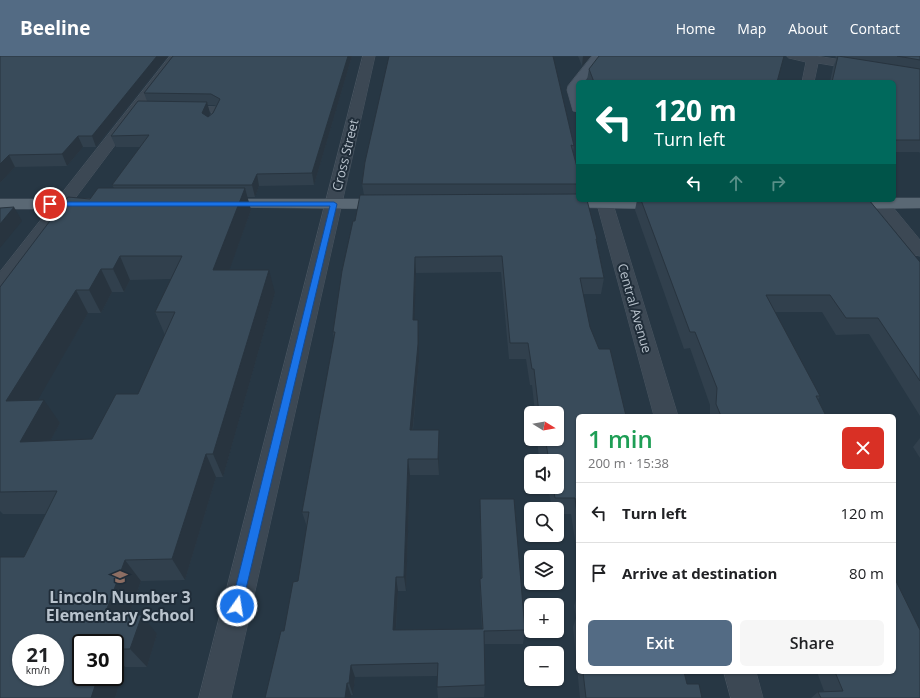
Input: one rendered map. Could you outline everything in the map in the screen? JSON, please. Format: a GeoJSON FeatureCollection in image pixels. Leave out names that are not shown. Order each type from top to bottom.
{"type":"FeatureCollection","features":[{"type":"Feature","properties":{"kind":"main road"},"geometry":{"type":"LineString","coordinates":[[579,80],[598,56]]}},
{"type":"Feature","properties":{"kind":"main road"},"geometry":{"type":"LineString","coordinates":[[576,84],[573,90],[576,101]]}},
{"type":"Feature","properties":{"kind":"main road"},"geometry":{"type":"LineString","coordinates":[[543,204],[605,202],[684,204]]}},
{"type":"Feature","properties":{"kind":"main road"},"geometry":{"type":"LineString","coordinates":[[826,204],[879,202],[920,204]]}},
{"type":"Feature","properties":{"kind":"main road"},"geometry":{"type":"LineString","coordinates":[[0,204],[108,204]]}},
{"type":"Feature","properties":{"kind":"main road"},"geometry":{"type":"LineString","coordinates":[[202,204],[402,204]]}},
{"type":"Feature","properties":{"kind":"street"},"geometry":{"type":"LineString","coordinates":[[0,285],[62,204],[143,108],[176,56]]}},
{"type":"Feature","properties":{"kind":"street","name":"Cross Street"},"geometry":{"type":"LineString","coordinates":[[215,698],[369,56]]}},
{"type":"Feature","properties":{"kind":"street"},"geometry":{"type":"LineString","coordinates":[[793,56],[920,76]]}},
{"type":"Feature","properties":{"kind":"street"},"geometry":{"type":"LineString","coordinates":[[808,80],[813,59]]}},
{"type":"Feature","properties":{"kind":"street","name":"Central Avenue"},"geometry":{"type":"LineString","coordinates":[[605,202],[665,414]]}},
{"type":"Feature","properties":{"kind":"street"},"geometry":{"type":"LineString","coordinates":[[879,202],[920,251]]}},
{"type":"Feature","properties":{"kind":"street"},"geometry":{"type":"LineString","coordinates":[[741,674],[748,698]]}},
{"type":"Feature","properties":{"kind":"lane"},"geometry":{"type":"LineString","coordinates":[[180,108],[218,110],[211,124]]}},
{"type":"Feature","properties":{"kind":"building"},"geometry":{"type":"Polygon","coordinates":[[[0,56],[157,56],[92,136],[78,136],[62,154],[9,155],[0,164],[0,56]]]}},
{"type":"Feature","properties":{"kind":"building"},"geometry":{"type":"Polygon","coordinates":[[[173,56],[348,56],[312,173],[257,174],[252,185],[112,185],[149,135],[111,136],[138,101],[207,102],[202,113],[208,117],[213,113],[220,99],[211,94],[144,93],[173,56]]]}},
{"type":"Feature","properties":{"kind":"building"},"geometry":{"type":"Polygon","coordinates":[[[389,56],[553,56],[574,146],[571,145],[576,164],[576,184],[362,184],[365,162],[389,56]]]}},
{"type":"Feature","properties":{"kind":"building"},"geometry":{"type":"Polygon","coordinates":[[[599,56],[784,56],[778,80],[593,80],[589,69],[599,56]]]}},
{"type":"Feature","properties":{"kind":"building"},"geometry":{"type":"Polygon","coordinates":[[[838,56],[920,69],[920,140],[896,140],[896,80],[832,80],[838,56]]]}},
{"type":"Feature","properties":{"kind":"building"},"geometry":{"type":"Polygon","coordinates":[[[897,56],[920,56],[920,60],[897,56]]]}},
{"type":"Feature","properties":{"kind":"building"},"geometry":{"type":"Polygon","coordinates":[[[98,188],[245,188],[213,270],[269,270],[213,454],[206,454],[172,559],[125,560],[105,614],[142,615],[130,649],[124,649],[124,634],[72,634],[72,686],[95,686],[91,698],[0,698],[0,557],[24,557],[57,491],[0,492],[0,287],[68,197],[90,199],[98,188]],[[120,256],[113,269],[101,269],[89,290],[76,290],[6,401],[44,400],[20,442],[92,439],[116,394],[138,394],[175,312],[155,312],[182,256],[120,256]]]}},
{"type":"Feature","properties":{"kind":"building"},"geometry":{"type":"Polygon","coordinates":[[[576,194],[576,202],[588,202],[597,239],[604,278],[580,278],[590,327],[599,349],[610,349],[626,414],[576,414],[576,506],[575,498],[555,498],[554,494],[564,494],[564,454],[548,454],[546,446],[564,446],[564,406],[538,406],[534,369],[532,369],[528,343],[510,343],[502,256],[415,257],[413,320],[418,320],[418,344],[410,430],[439,430],[438,459],[408,459],[404,577],[396,577],[393,630],[483,629],[480,579],[482,578],[480,499],[514,499],[524,630],[484,631],[485,685],[437,687],[438,663],[351,665],[349,683],[347,683],[345,698],[265,698],[281,631],[284,631],[293,582],[298,581],[309,512],[302,512],[335,332],[333,332],[342,271],[353,221],[355,221],[360,195],[576,194]]]}},
{"type":"Feature","properties":{"kind":"building"},"geometry":{"type":"Polygon","coordinates":[[[642,202],[871,202],[920,262],[920,381],[878,318],[846,318],[830,295],[766,295],[820,396],[816,396],[825,414],[720,414],[716,404],[717,388],[695,332],[690,332],[642,202]]]}},
{"type":"Feature","properties":{"kind":"building"},"geometry":{"type":"Polygon","coordinates":[[[14,207],[0,224],[0,208],[14,207]]]}},
{"type":"Feature","properties":{"kind":"building"},"geometry":{"type":"Polygon","coordinates":[[[896,581],[920,630],[920,698],[821,698],[818,692],[843,691],[836,674],[896,674],[896,581]]]}},
{"type":"Feature","properties":{"kind":"building"},"geometry":{"type":"Polygon","coordinates":[[[583,674],[684,674],[687,684],[699,684],[702,698],[586,698],[583,674]]]}},
{"type":"Feature","properties":{"kind":"place","name":"Lincoln Number 3 Elementary School"},"geometry":{"type":"Point","coordinates":[120,577]}},
{"type":"Feature","properties":{"kind":"route"},"geometry":{"type":"LineString","coordinates":[[50,204],[334,204],[237,606]]}}]}
